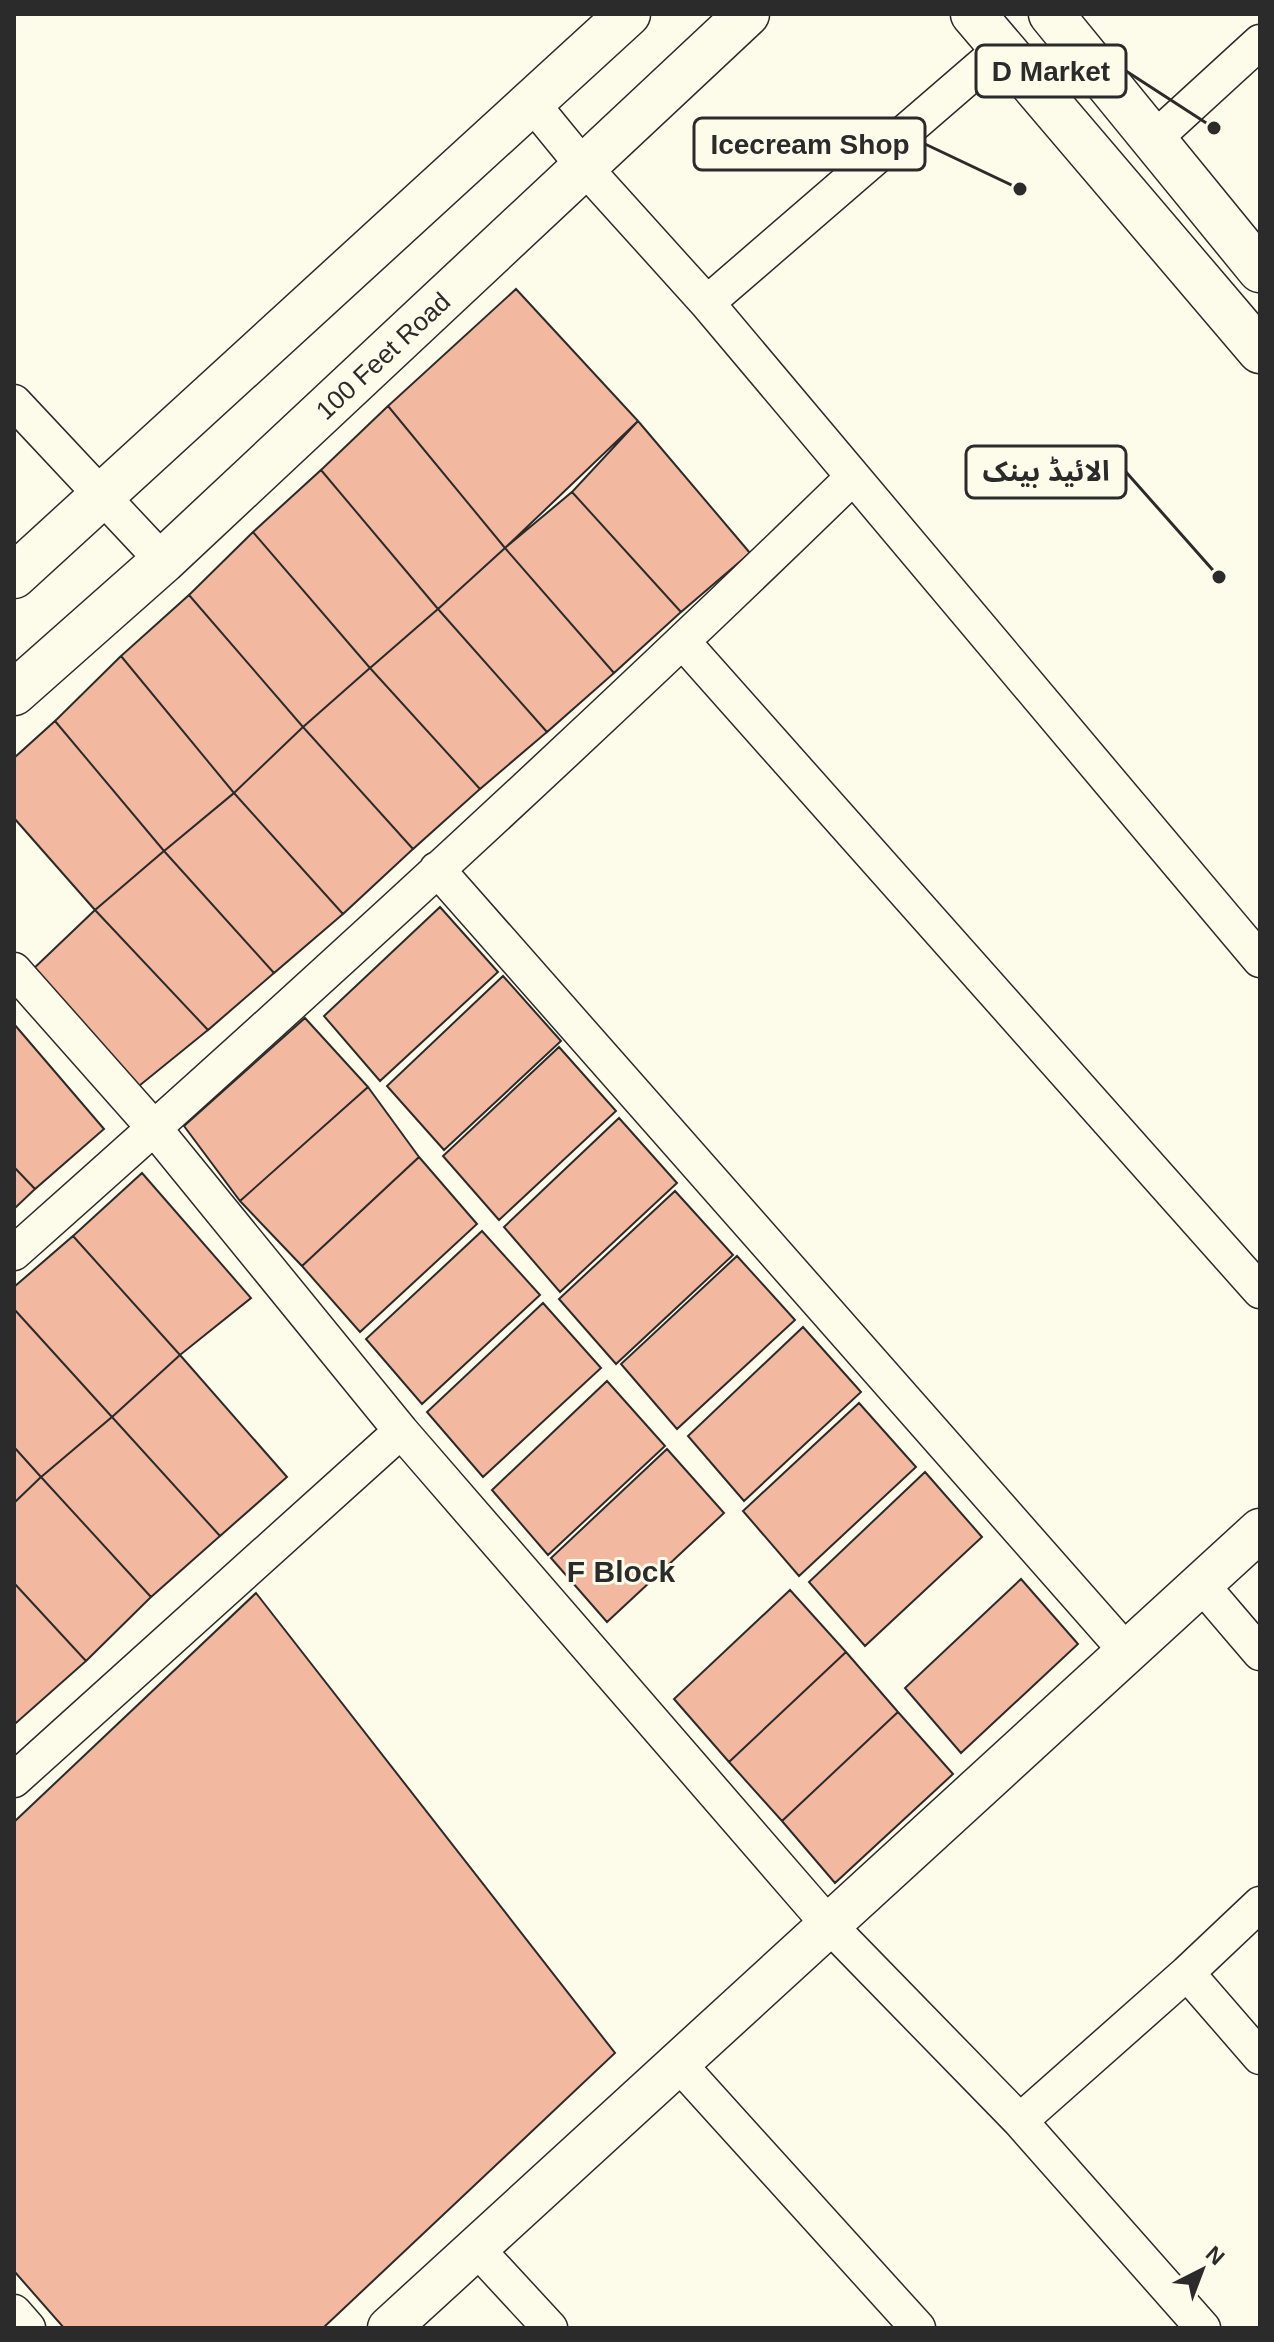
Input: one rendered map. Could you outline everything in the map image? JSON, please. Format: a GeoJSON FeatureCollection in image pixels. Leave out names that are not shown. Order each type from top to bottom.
{"type":"FeatureCollection","features":[{"type":"Feature","properties":{"kind":"main road"},"geometry":{"type":"LineString","coordinates":[[14,576],[628,14]]}},
{"type":"Feature","properties":{"kind":"main road","name":"100 Feet Road"},"geometry":{"type":"LineString","coordinates":[[14,693],[163,561],[747,14]]}},
{"type":"Feature","properties":{"kind":"main road"},"geometry":{"type":"LineString","coordinates":[[973,14],[1260,351]]}},
{"type":"Feature","properties":{"kind":"main road"},"geometry":{"type":"LineString","coordinates":[[1051,14],[1260,270]]}},
{"type":"Feature","properties":{"kind":"street"},"geometry":{"type":"LineString","coordinates":[[1154,139],[1260,42]]}},
{"type":"Feature","properties":{"kind":"street"},"geometry":{"type":"LineString","coordinates":[[707,303],[1001,49]]}},
{"type":"Feature","properties":{"kind":"street"},"geometry":{"type":"LineString","coordinates":[[531,102],[585,168],[707,303],[1260,960]]}},
{"type":"Feature","properties":{"kind":"street"},"geometry":{"type":"LineString","coordinates":[[14,402],[163,561]]}},
{"type":"Feature","properties":{"kind":"street"},"geometry":{"type":"LineString","coordinates":[[14,1253],[683,642],[852,478]]}},
{"type":"Feature","properties":{"kind":"street"},"geometry":{"type":"LineString","coordinates":[[683,642],[1260,1291]]}},
{"type":"Feature","properties":{"kind":"street"},"geometry":{"type":"LineString","coordinates":[[437,869],[1127,1652]]}},
{"type":"Feature","properties":{"kind":"street"},"geometry":{"type":"LineString","coordinates":[[14,970],[154,1128],[401,1431],[829,1925],[1020,2121],[1203,2328]]}},
{"type":"Feature","properties":{"kind":"street"},"geometry":{"type":"LineString","coordinates":[[14,1780],[401,1431]]}},
{"type":"Feature","properties":{"kind":"street"},"geometry":{"type":"LineString","coordinates":[[389,2328],[1260,1530]]}},
{"type":"Feature","properties":{"kind":"street"},"geometry":{"type":"LineString","coordinates":[[1201,1584],[1260,1653]]}},
{"type":"Feature","properties":{"kind":"street"},"geometry":{"type":"LineString","coordinates":[[1020,2121],[1260,1904]]}},
{"type":"Feature","properties":{"kind":"street"},"geometry":{"type":"LineString","coordinates":[[1187,1973],[1260,2057]]}},
{"type":"Feature","properties":{"kind":"street"},"geometry":{"type":"LineString","coordinates":[[678,2063],[918,2328]]}},
{"type":"Feature","properties":{"kind":"street"},"geometry":{"type":"LineString","coordinates":[[476,2248],[550,2328]]}},
{"type":"Feature","properties":{"kind":"street"},"geometry":{"type":"LineString","coordinates":[[14,2312],[28,2328]]}},
{"type":"Feature","properties":{"kind":"building"},"geometry":{"type":"Polygon","coordinates":[[[516,289],[638,421],[505,548],[388,406],[516,289]]]}},
{"type":"Feature","properties":{"kind":"building"},"geometry":{"type":"Polygon","coordinates":[[[388,406],[505,548],[438,609],[321,470],[388,406]]]}},
{"type":"Feature","properties":{"kind":"building"},"geometry":{"type":"Polygon","coordinates":[[[638,421],[750,553],[681,612],[572,492],[638,421]]]}},
{"type":"Feature","properties":{"kind":"building"},"geometry":{"type":"Polygon","coordinates":[[[321,470],[438,609],[370,668],[253,532],[321,470]]]}},
{"type":"Feature","properties":{"kind":"building"},"geometry":{"type":"Polygon","coordinates":[[[572,492],[681,612],[614,673],[505,548],[572,492]]]}},
{"type":"Feature","properties":{"kind":"building"},"geometry":{"type":"Polygon","coordinates":[[[253,532],[370,668],[303,727],[189,595],[253,532]]]}},
{"type":"Feature","properties":{"kind":"building"},"geometry":{"type":"Polygon","coordinates":[[[505,548],[614,673],[547,732],[438,609],[505,548]]]}},
{"type":"Feature","properties":{"kind":"building"},"geometry":{"type":"Polygon","coordinates":[[[189,595],[303,727],[234,793],[121,656],[189,595]]]}},
{"type":"Feature","properties":{"kind":"building"},"geometry":{"type":"Polygon","coordinates":[[[438,609],[547,732],[480,789],[370,668],[438,609]]]}},
{"type":"Feature","properties":{"kind":"building"},"geometry":{"type":"Polygon","coordinates":[[[121,656],[234,793],[164,851],[55,721],[121,656]]]}},
{"type":"Feature","properties":{"kind":"building"},"geometry":{"type":"Polygon","coordinates":[[[370,668],[480,789],[413,849],[303,727],[370,668]]]}},
{"type":"Feature","properties":{"kind":"building"},"geometry":{"type":"Polygon","coordinates":[[[55,721],[164,851],[95,910],[14,818],[14,758],[55,721]]]}},
{"type":"Feature","properties":{"kind":"building"},"geometry":{"type":"Polygon","coordinates":[[[303,727],[413,849],[343,914],[234,793],[303,727]]]}},
{"type":"Feature","properties":{"kind":"building"},"geometry":{"type":"Polygon","coordinates":[[[234,793],[343,914],[274,973],[164,851],[234,793]]]}},
{"type":"Feature","properties":{"kind":"building"},"geometry":{"type":"Polygon","coordinates":[[[164,851],[274,973],[208,1030],[95,910],[164,851]]]}},
{"type":"Feature","properties":{"kind":"building"},"geometry":{"type":"Polygon","coordinates":[[[440,907],[498,972],[380,1081],[324,1016],[440,907]]]}},
{"type":"Feature","properties":{"kind":"building"},"geometry":{"type":"Polygon","coordinates":[[[95,910],[208,1030],[139,1086],[30,972],[95,910]]]}},
{"type":"Feature","properties":{"kind":"building"},"geometry":{"type":"Polygon","coordinates":[[[503,976],[561,1041],[444,1150],[387,1086],[503,976]]]}},
{"type":"Feature","properties":{"kind":"building"},"geometry":{"type":"Polygon","coordinates":[[[305,1018],[368,1087],[240,1201],[184,1126],[305,1018]]]}},
{"type":"Feature","properties":{"kind":"building"},"geometry":{"type":"Polygon","coordinates":[[[14,1024],[104,1129],[35,1189],[14,1167],[14,1024]]]}},
{"type":"Feature","properties":{"kind":"building"},"geometry":{"type":"Polygon","coordinates":[[[559,1047],[616,1111],[499,1220],[443,1156],[559,1047]]]}},
{"type":"Feature","properties":{"kind":"building"},"geometry":{"type":"Polygon","coordinates":[[[368,1087],[419,1157],[302,1266],[240,1201],[368,1087]]]}},
{"type":"Feature","properties":{"kind":"building"},"geometry":{"type":"Polygon","coordinates":[[[619,1118],[677,1183],[560,1292],[504,1227],[619,1118]]]}},
{"type":"Feature","properties":{"kind":"building"},"geometry":{"type":"Polygon","coordinates":[[[419,1157],[477,1224],[360,1332],[302,1266],[419,1157]]]}},
{"type":"Feature","properties":{"kind":"building"},"geometry":{"type":"Polygon","coordinates":[[[14,1167],[35,1189],[14,1209],[14,1167]]]}},
{"type":"Feature","properties":{"kind":"building"},"geometry":{"type":"Polygon","coordinates":[[[142,1173],[251,1298],[180,1355],[73,1236],[142,1173]]]}},
{"type":"Feature","properties":{"kind":"building"},"geometry":{"type":"Polygon","coordinates":[[[675,1191],[733,1255],[616,1364],[559,1299],[675,1191]]]}},
{"type":"Feature","properties":{"kind":"building"},"geometry":{"type":"Polygon","coordinates":[[[482,1231],[540,1295],[422,1404],[366,1339],[482,1231]]]}},
{"type":"Feature","properties":{"kind":"building"},"geometry":{"type":"Polygon","coordinates":[[[73,1236],[180,1355],[112,1417],[14,1309],[14,1287],[73,1236]]]}},
{"type":"Feature","properties":{"kind":"building"},"geometry":{"type":"Polygon","coordinates":[[[737,1256],[795,1320],[677,1429],[621,1364],[737,1256]]]}},
{"type":"Feature","properties":{"kind":"building"},"geometry":{"type":"Polygon","coordinates":[[[543,1303],[601,1368],[483,1477],[427,1412],[543,1303]]]}},
{"type":"Feature","properties":{"kind":"building"},"geometry":{"type":"Polygon","coordinates":[[[14,1309],[112,1417],[41,1477],[14,1447],[14,1309]]]}},
{"type":"Feature","properties":{"kind":"building"},"geometry":{"type":"Polygon","coordinates":[[[803,1327],[861,1392],[744,1501],[688,1436],[803,1327]]]}},
{"type":"Feature","properties":{"kind":"building"},"geometry":{"type":"Polygon","coordinates":[[[180,1355],[287,1477],[220,1536],[112,1417],[180,1355]]]}},
{"type":"Feature","properties":{"kind":"building"},"geometry":{"type":"Polygon","coordinates":[[[607,1381],[665,1446],[548,1555],[492,1490],[607,1381]]]}},
{"type":"Feature","properties":{"kind":"building"},"geometry":{"type":"Polygon","coordinates":[[[859,1403],[916,1467],[799,1576],[743,1511],[859,1403]]]}},
{"type":"Feature","properties":{"kind":"building"},"geometry":{"type":"Polygon","coordinates":[[[112,1417],[220,1536],[151,1597],[41,1477],[112,1417]]]}},
{"type":"Feature","properties":{"kind":"building"},"geometry":{"type":"Polygon","coordinates":[[[14,1447],[41,1477],[14,1503],[14,1447]]]}},
{"type":"Feature","properties":{"kind":"building"},"geometry":{"type":"Polygon","coordinates":[[[667,1449],[724,1513],[607,1622],[551,1558],[667,1449]]]}},
{"type":"Feature","properties":{"kind":"building"},"geometry":{"type":"Polygon","coordinates":[[[925,1472],[982,1537],[865,1646],[809,1582],[925,1472]]]}},
{"type":"Feature","properties":{"kind":"building"},"geometry":{"type":"Polygon","coordinates":[[[41,1477],[151,1597],[86,1661],[14,1583],[14,1503],[41,1477]]]}},
{"type":"Feature","properties":{"kind":"building"},"geometry":{"type":"Polygon","coordinates":[[[1021,1579],[1078,1644],[961,1753],[905,1688],[1021,1579]]]}},
{"type":"Feature","properties":{"kind":"building"},"geometry":{"type":"Polygon","coordinates":[[[14,1583],[86,1661],[16,1723],[14,1721],[14,1583]]]}},
{"type":"Feature","properties":{"kind":"building"},"geometry":{"type":"Polygon","coordinates":[[[790,1590],[846,1652],[729,1762],[674,1699],[790,1590]]]}},
{"type":"Feature","properties":{"kind":"building"},"geometry":{"type":"Polygon","coordinates":[[[256,1593],[615,2053],[323,2328],[64,2328],[14,2271],[14,1822],[256,1593]]]}},
{"type":"Feature","properties":{"kind":"building"},"geometry":{"type":"Polygon","coordinates":[[[846,1652],[898,1712],[782,1821],[729,1762],[846,1652]]]}},
{"type":"Feature","properties":{"kind":"building"},"geometry":{"type":"Polygon","coordinates":[[[898,1712],[953,1774],[835,1883],[782,1821],[898,1712]]]}},
{"type":"Feature","properties":{"kind":"place","name":"D Market"},"geometry":{"type":"Point","coordinates":[1214,128]}},
{"type":"Feature","properties":{"kind":"place","name":"Icecream Shop"},"geometry":{"type":"Point","coordinates":[1020,189]}},
{"type":"Feature","properties":{"kind":"place","name":"الائیڈ بینک"},"geometry":{"type":"Point","coordinates":[1219,577]}},
{"type":"Feature","properties":{"kind":"district","name":"F Block"},"geometry":{"type":"Point","coordinates":[621,1572]}}]}
